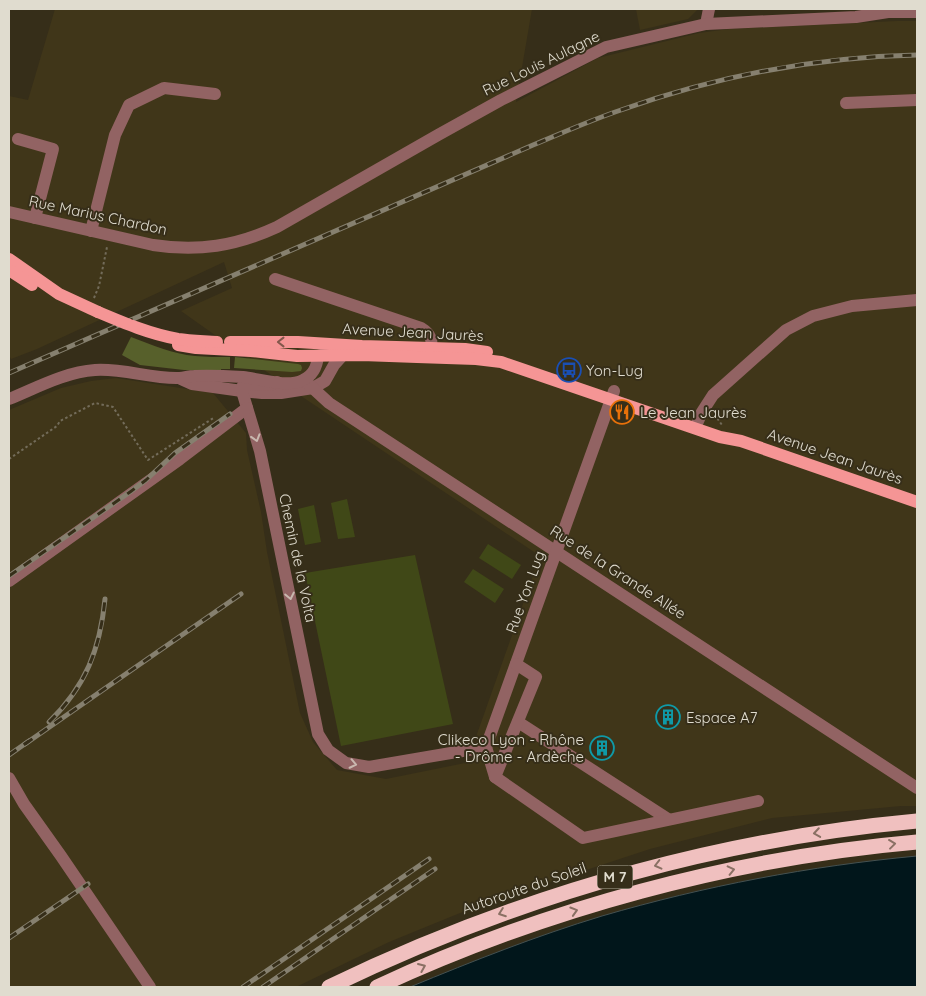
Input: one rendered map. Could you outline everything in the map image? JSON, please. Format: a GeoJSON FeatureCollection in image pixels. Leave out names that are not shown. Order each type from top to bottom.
{"type":"FeatureCollection","features":[{"type":"Feature","properties":{"kind":"highway"},"geometry":{"type":"LineString","coordinates":[[850,828],[917,816]]}},
{"type":"Feature","properties":{"kind":"highway","name":"Autoroute du Soleil"},"geometry":{"type":"LineString","coordinates":[[329,987],[435,939],[588,884],[696,856],[766,841],[850,828],[917,821]]}},
{"type":"Feature","properties":{"kind":"highway","name":"M 7"},"geometry":{"type":"LineString","coordinates":[[377,987],[445,957],[538,923],[618,898],[742,868],[868,847],[917,842]]}},
{"type":"Feature","properties":{"kind":"main road"},"geometry":{"type":"LineString","coordinates":[[9,259],[59,294],[94,313]]}},
{"type":"Feature","properties":{"kind":"main road"},"geometry":{"type":"LineString","coordinates":[[9,270],[45,294],[94,313]]}},
{"type":"Feature","properties":{"kind":"main road","name":"Avenue Jean Jaurès"},"geometry":{"type":"LineString","coordinates":[[94,313],[150,338],[196,348],[281,342],[328,354],[476,359],[501,362],[613,395],[697,424],[720,437],[741,441],[917,502]]}},
{"type":"Feature","properties":{"kind":"main road","name":"Avenue Jean Jaurès"},"geometry":{"type":"LineString","coordinates":[[328,354],[402,347],[465,349],[497,355],[567,376],[613,395]]}},
{"type":"Feature","properties":{"kind":"street"},"geometry":{"type":"LineString","coordinates":[[706,24],[709,9]]}},
{"type":"Feature","properties":{"kind":"street","name":"Rue Louis Aulagne"},"geometry":{"type":"LineString","coordinates":[[211,248],[262,234],[277,227],[438,134],[606,47],[706,24],[856,17],[889,11],[917,12]]}},
{"type":"Feature","properties":{"kind":"street"},"geometry":{"type":"LineString","coordinates":[[91,231],[115,135],[129,106],[164,88],[215,94]]}},
{"type":"Feature","properties":{"kind":"street"},"geometry":{"type":"LineString","coordinates":[[846,103],[917,100]]}},
{"type":"Feature","properties":{"kind":"street"},"geometry":{"type":"LineString","coordinates":[[18,139],[53,149],[35,218]]}},
{"type":"Feature","properties":{"kind":"street","name":"Rue Marius Chardon"},"geometry":{"type":"LineString","coordinates":[[9,212],[165,247],[211,248]]}},
{"type":"Feature","properties":{"kind":"street"},"geometry":{"type":"LineString","coordinates":[[275,279],[421,328],[428,332],[431,338],[431,348],[430,353],[418,357]]}},
{"type":"Feature","properties":{"kind":"street"},"geometry":{"type":"LineString","coordinates":[[697,424],[706,405],[714,396],[786,330],[813,316],[852,306],[917,300]]}},
{"type":"Feature","properties":{"kind":"street"},"geometry":{"type":"LineString","coordinates":[[309,384],[318,363],[328,354]]}},
{"type":"Feature","properties":{"kind":"street"},"geometry":{"type":"LineString","coordinates":[[179,378],[192,384],[242,391],[281,393],[325,381],[328,354]]}},
{"type":"Feature","properties":{"kind":"street"},"geometry":{"type":"LineString","coordinates":[[9,400],[62,377],[94,370],[179,378],[225,376],[287,384],[296,382],[309,384]]}},
{"type":"Feature","properties":{"kind":"street"},"geometry":{"type":"LineString","coordinates":[[242,391],[242,387],[245,384],[270,384],[277,382]]}},
{"type":"Feature","properties":{"kind":"street","name":"Rue de la Grande Allée"},"geometry":{"type":"LineString","coordinates":[[309,384],[329,403],[917,788]]}},
{"type":"Feature","properties":{"kind":"street","name":"Chemin de la Volta"},"geometry":{"type":"LineString","coordinates":[[242,391],[260,451],[318,734],[328,750],[346,763],[369,767],[486,747]]}},
{"type":"Feature","properties":{"kind":"street","name":"Rue Yon Lug"},"geometry":{"type":"LineString","coordinates":[[486,747],[613,395]]}},
{"type":"Feature","properties":{"kind":"street"},"geometry":{"type":"LineString","coordinates":[[9,581],[172,465],[247,408]]}},
{"type":"Feature","properties":{"kind":"street"},"geometry":{"type":"LineString","coordinates":[[495,777],[536,677],[516,664]]}},
{"type":"Feature","properties":{"kind":"street"},"geometry":{"type":"LineString","coordinates":[[518,722],[668,819]]}},
{"type":"Feature","properties":{"kind":"street"},"geometry":{"type":"LineString","coordinates":[[486,747],[495,777],[583,838],[758,800]]}},
{"type":"Feature","properties":{"kind":"street"},"geometry":{"type":"LineString","coordinates":[[9,778],[24,804],[150,987]]}},
{"type":"Feature","properties":{"kind":"path"},"geometry":{"type":"LineString","coordinates":[[95,297],[100,286],[109,235]]}},
{"type":"Feature","properties":{"kind":"path"},"geometry":{"type":"LineString","coordinates":[[9,460],[57,426],[60,421],[95,402],[113,407],[148,460],[218,416]]}},
{"type":"Feature","properties":{"kind":"path"},"geometry":{"type":"LineString","coordinates":[[713,416],[717,418]]}},
{"type":"Feature","properties":{"kind":"shaded area"},"geometry":{"type":"Polygon","coordinates":[[[55,9],[532,9],[516,102],[598,58],[699,33],[729,29],[917,21],[917,806],[772,818],[650,849],[460,913],[389,942],[296,987],[9,987],[9,410],[61,388],[91,381],[116,378],[213,393],[246,433],[247,450],[300,713],[313,742],[337,770],[386,779],[475,761],[477,734],[540,556],[301,396],[181,311],[232,288],[224,262],[37,349],[11,359],[9,355],[9,96],[28,100],[55,9]]]}},
{"type":"Feature","properties":{"kind":"shaded area"},"geometry":{"type":"Polygon","coordinates":[[[636,9],[698,9],[688,19],[640,30],[636,9]]]}},
{"type":"Feature","properties":{"kind":"shaded area"},"geometry":{"type":"Polygon","coordinates":[[[917,856],[917,987],[410,987],[529,940],[641,905],[719,886],[797,871],[917,856]]]}},
{"type":"Feature","properties":{"kind":"green space"},"geometry":{"type":"Polygon","coordinates":[[[131,337],[163,349],[187,355],[230,357],[230,369],[221,369],[221,372],[140,365],[122,355],[131,337]]]}},
{"type":"Feature","properties":{"kind":"green space"},"geometry":{"type":"Polygon","coordinates":[[[235,357],[298,364],[302,368],[301,371],[292,372],[234,368],[235,357]]]}},
{"type":"Feature","properties":{"kind":"green space"},"geometry":{"type":"Polygon","coordinates":[[[347,499],[355,537],[338,539],[331,503],[347,499]]]}},
{"type":"Feature","properties":{"kind":"green space"},"geometry":{"type":"Polygon","coordinates":[[[314,505],[321,542],[305,545],[298,509],[314,505]]]}},
{"type":"Feature","properties":{"kind":"green space"},"geometry":{"type":"Polygon","coordinates":[[[488,544],[521,565],[512,579],[479,558],[488,544]]]}},
{"type":"Feature","properties":{"kind":"green space"},"geometry":{"type":"Polygon","coordinates":[[[415,555],[453,724],[341,746],[305,573],[415,555]]]}},
{"type":"Feature","properties":{"kind":"green space"},"geometry":{"type":"Polygon","coordinates":[[[473,569],[504,589],[495,603],[464,582],[473,569]]]}},
{"type":"Feature","properties":{"kind":"railway"},"geometry":{"type":"LineString","coordinates":[[9,373],[533,145],[610,114],[693,87],[767,70],[841,60],[917,55]]}},
{"type":"Feature","properties":{"kind":"railway"},"geometry":{"type":"LineString","coordinates":[[9,576],[130,492],[175,453],[230,414]]}},
{"type":"Feature","properties":{"kind":"railway"},"geometry":{"type":"LineString","coordinates":[[25,744],[241,594]]}},
{"type":"Feature","properties":{"kind":"railway"},"geometry":{"type":"LineString","coordinates":[[49,722],[73,695],[89,666],[99,634],[105,599]]}},
{"type":"Feature","properties":{"kind":"railway"},"geometry":{"type":"LineString","coordinates":[[9,755],[29,741]]}},
{"type":"Feature","properties":{"kind":"railway"},"geometry":{"type":"LineString","coordinates":[[243,987],[429,859]]}},
{"type":"Feature","properties":{"kind":"railway"},"geometry":{"type":"LineString","coordinates":[[263,987],[435,869]]}},
{"type":"Feature","properties":{"kind":"railway"},"geometry":{"type":"LineString","coordinates":[[9,938],[88,884]]}},
{"type":"Feature","properties":{"kind":"place","name":"Yon-Lug"},"geometry":{"type":"Point","coordinates":[569,370]}},
{"type":"Feature","properties":{"kind":"place","name":"Le Jean Jaurès"},"geometry":{"type":"Point","coordinates":[622,412]}},
{"type":"Feature","properties":{"kind":"place","name":"Espace A7"},"geometry":{"type":"Point","coordinates":[668,717]}},
{"type":"Feature","properties":{"kind":"place","name":"Clikeco Lyon - Rhône - Drôme - Ardèche"},"geometry":{"type":"Point","coordinates":[602,748]}}]}
